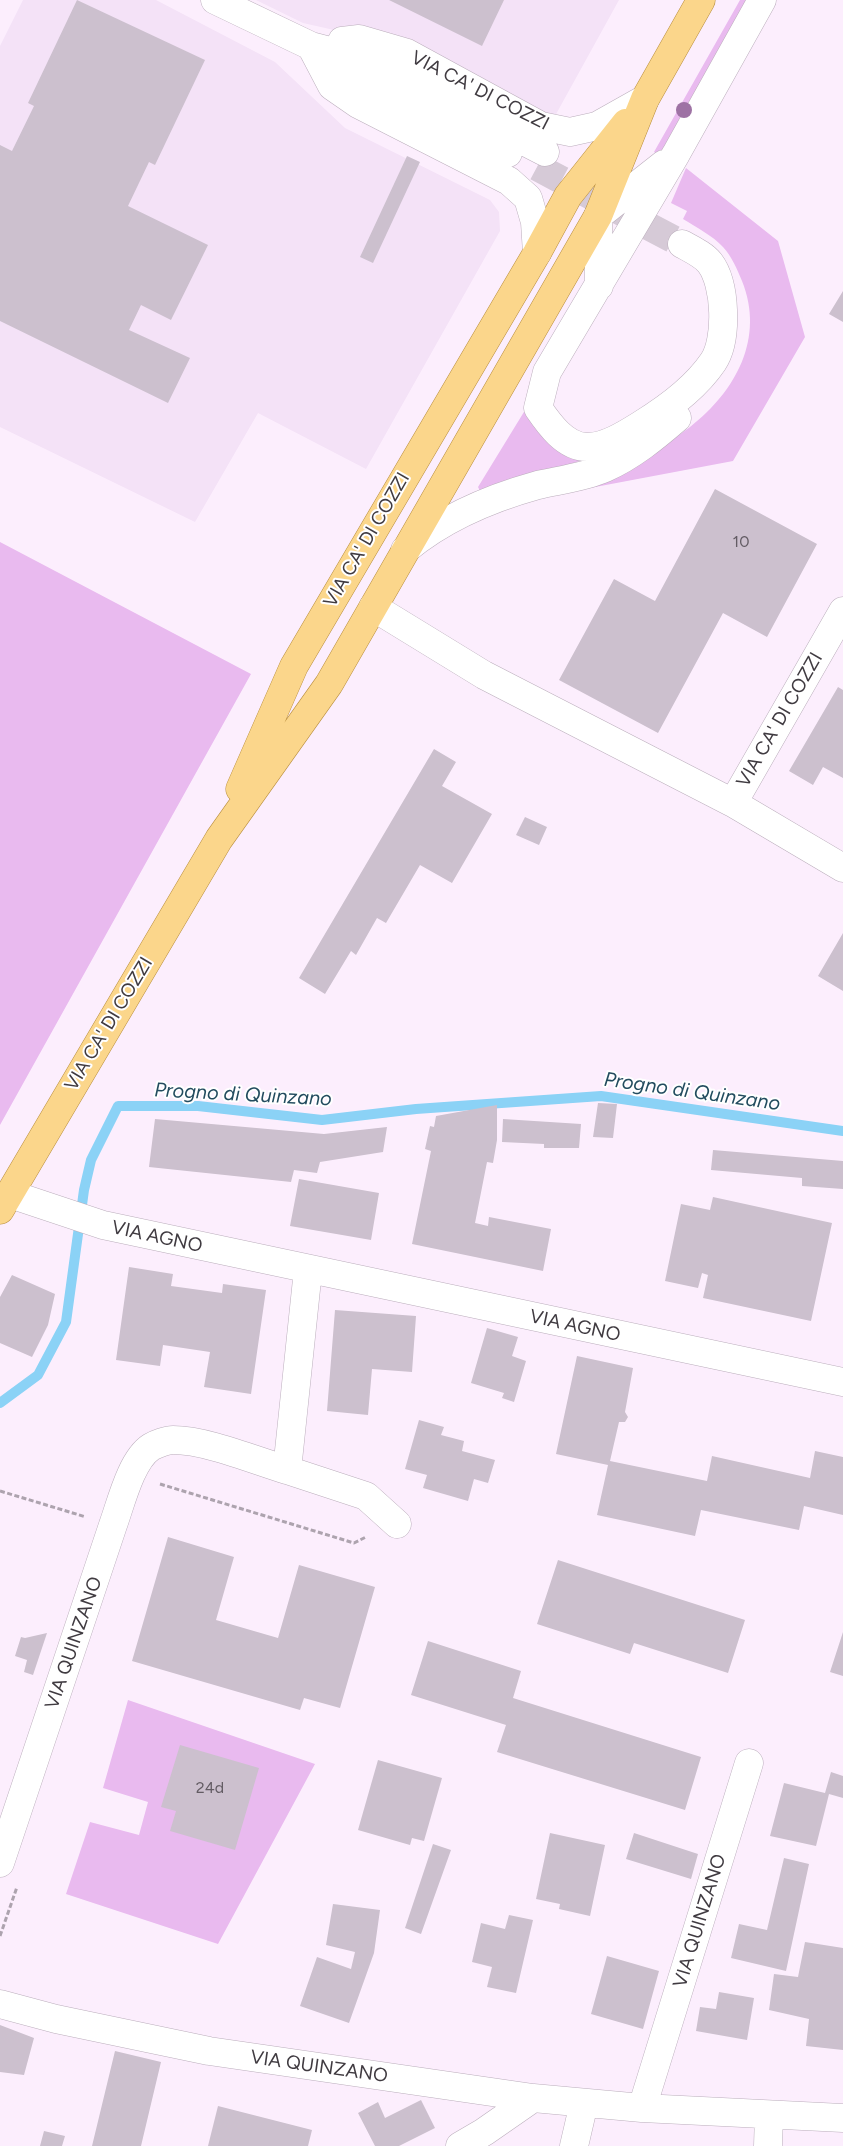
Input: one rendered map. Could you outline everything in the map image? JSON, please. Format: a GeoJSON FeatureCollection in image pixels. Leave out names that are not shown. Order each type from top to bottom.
{"type":"FeatureCollection","features":[{"type":"Feature","properties":{"kind":"main road","name":"VIA CA' DI COZZI"},"geometry":{"type":"LineString","coordinates":[[3,1205],[219,839],[329,684],[374,607],[598,216],[645,99],[701,0]]}},
{"type":"Feature","properties":{"kind":"main road","name":"VIA CA' DI COZZI"},"geometry":{"type":"LineString","coordinates":[[219,839],[294,666],[537,253],[568,196],[645,99]]}},
{"type":"Feature","properties":{"kind":"street","name":"VIA CA' DI COZZI"},"geometry":{"type":"LineString","coordinates":[[215,0],[311,46],[368,61],[541,160]]}},
{"type":"Feature","properties":{"kind":"street","name":"VIA CA' DI COZZI"},"geometry":{"type":"LineString","coordinates":[[405,550],[426,532],[465,512],[510,493],[604,468],[647,444],[713,385],[732,360],[739,337],[740,300],[732,275],[720,252],[684,235],[709,262],[719,278],[723,298],[722,336],[715,360],[701,376],[661,412],[599,446],[585,448],[571,443],[550,427],[538,408],[547,372],[676,154],[762,0]]}},
{"type":"Feature","properties":{"kind":"street","name":"VIA CA' DI COZZI"},"geometry":{"type":"LineString","coordinates":[[311,46],[360,39],[407,53],[541,126],[570,132],[597,126],[645,99]]}},
{"type":"Feature","properties":{"kind":"street"},"geometry":{"type":"LineString","coordinates":[[311,46],[332,86],[358,104],[510,181],[528,198],[535,222],[537,253]]}},
{"type":"Feature","properties":{"kind":"street","name":"VIA CA' DI COZZI"},"geometry":{"type":"LineString","coordinates":[[599,286],[598,216],[676,154]]}},
{"type":"Feature","properties":{"kind":"street","name":"VIA CA' DI COZZI"},"geometry":{"type":"LineString","coordinates":[[374,607],[484,675],[733,803],[843,868]]}},
{"type":"Feature","properties":{"kind":"street","name":"VIA CA' DI COZZI"},"geometry":{"type":"LineString","coordinates":[[733,803],[843,611]]}},
{"type":"Feature","properties":{"kind":"street","name":"VIA AGNO"},"geometry":{"type":"LineString","coordinates":[[3,1205],[47,1206],[103,1225],[843,1382]]}},
{"type":"Feature","properties":{"kind":"street"},"geometry":{"type":"LineString","coordinates":[[308,1270],[287,1470],[366,1496],[397,1524]]}},
{"type":"Feature","properties":{"kind":"street","name":"VIA QUINZANO"},"geometry":{"type":"LineString","coordinates":[[10,1871],[131,1476],[140,1459],[151,1447],[171,1440],[194,1442],[287,1470]]}},
{"type":"Feature","properties":{"kind":"street","name":"VIA QUINZANO"},"geometry":{"type":"LineString","coordinates":[[642,2108],[749,1763]]}},
{"type":"Feature","properties":{"kind":"street","name":"VIA QUINZANO"},"geometry":{"type":"LineString","coordinates":[[0,2004],[56,2019],[208,2051],[533,2098],[642,2108],[843,2118]]}},
{"type":"Feature","properties":{"kind":"street"},"geometry":{"type":"LineString","coordinates":[[460,2146],[533,2098]]}},
{"type":"Feature","properties":{"kind":"street"},"geometry":{"type":"LineString","coordinates":[[574,2146],[584,2103]]}},
{"type":"Feature","properties":{"kind":"street"},"geometry":{"type":"LineString","coordinates":[[768,2146],[770,2114]]}},
{"type":"Feature","properties":{"kind":"path"},"geometry":{"type":"LineString","coordinates":[[156,1486],[162,1484],[354,1543],[397,1524]]}},
{"type":"Feature","properties":{"kind":"path"},"geometry":{"type":"LineString","coordinates":[[1,1492],[87,1518]]}},
{"type":"Feature","properties":{"kind":"path"},"geometry":{"type":"LineString","coordinates":[[0,1936],[10,1871]]}},
{"type":"Feature","properties":{"kind":"shaded area"},"geometry":{"type":"Polygon","coordinates":[[[23,0],[156,0],[275,62],[345,128],[490,200],[499,212],[500,231],[366,469],[258,413],[195,522],[0,427],[0,46],[23,0]]]}},
{"type":"Feature","properties":{"kind":"shaded area"},"geometry":{"type":"Polygon","coordinates":[[[256,0],[619,0],[555,116],[549,118],[334,30],[303,23],[256,0]]]}},
{"type":"Feature","properties":{"kind":"shaded area"},"geometry":{"type":"Polygon","coordinates":[[[740,0],[753,0],[663,157],[654,152],[740,0]]]}},
{"type":"Feature","properties":{"kind":"shaded area"},"geometry":{"type":"Polygon","coordinates":[[[686,168],[778,241],[805,337],[733,461],[574,491],[619,470],[677,437],[706,413],[721,397],[733,380],[742,362],[748,343],[750,323],[748,302],[738,272],[732,259],[723,247],[709,235],[683,219],[687,211],[671,203],[686,168]]]}},
{"type":"Feature","properties":{"kind":"shaded area"},"geometry":{"type":"Polygon","coordinates":[[[527,407],[539,432],[553,444],[572,451],[598,455],[481,493],[478,487],[527,407]]]}},
{"type":"Feature","properties":{"kind":"shaded area"},"geometry":{"type":"Polygon","coordinates":[[[0,542],[251,674],[0,1125],[0,542]]]}},
{"type":"Feature","properties":{"kind":"shaded area"},"geometry":{"type":"Polygon","coordinates":[[[128,1700],[315,1764],[218,1944],[66,1894],[90,1822],[139,1835],[148,1802],[103,1788],[128,1700]]]}},
{"type":"Feature","properties":{"kind":"building"},"geometry":{"type":"Polygon","coordinates":[[[77,0],[205,60],[155,165],[149,162],[128,206],[208,245],[171,320],[141,305],[129,330],[190,358],[168,403],[0,321],[0,145],[12,151],[34,106],[28,103],[77,0]]]}},
{"type":"Feature","properties":{"kind":"building"},"geometry":{"type":"Polygon","coordinates":[[[389,0],[504,0],[482,46],[389,0]]]}},
{"type":"Feature","properties":{"kind":"building"},"geometry":{"type":"Polygon","coordinates":[[[407,156],[420,162],[373,263],[360,257],[407,156]]]}},
{"type":"Feature","properties":{"kind":"building"},"geometry":{"type":"Polygon","coordinates":[[[843,291],[843,322],[829,314],[843,291]]]}},
{"type":"Feature","properties":{"kind":"building"},"geometry":{"type":"Polygon","coordinates":[[[715,489],[817,544],[767,637],[723,613],[658,733],[559,680],[614,579],[655,601],[715,489]]]}},
{"type":"Feature","properties":{"kind":"building"},"geometry":{"type":"Polygon","coordinates":[[[838,687],[843,690],[843,778],[823,767],[813,785],[789,771],[838,687]]]}},
{"type":"Feature","properties":{"kind":"building"},"geometry":{"type":"Polygon","coordinates":[[[434,749],[456,762],[442,786],[492,814],[452,883],[420,865],[386,923],[377,918],[356,955],[351,951],[325,994],[299,978],[434,749]]]}},
{"type":"Feature","properties":{"kind":"building"},"geometry":{"type":"Polygon","coordinates":[[[525,817],[547,827],[539,845],[516,835],[525,817]]]}},
{"type":"Feature","properties":{"kind":"building"},"geometry":{"type":"Polygon","coordinates":[[[843,933],[843,991],[818,976],[843,933]]]}},
{"type":"Feature","properties":{"kind":"building"},"geometry":{"type":"Polygon","coordinates":[[[598,1103],[617,1104],[613,1138],[593,1137],[598,1103]]]}},
{"type":"Feature","properties":{"kind":"building"},"geometry":{"type":"Polygon","coordinates":[[[497,1105],[497,1140],[493,1163],[487,1162],[475,1223],[488,1226],[489,1217],[551,1229],[543,1271],[412,1244],[431,1151],[425,1149],[430,1126],[434,1127],[436,1116],[497,1105]]]}},
{"type":"Feature","properties":{"kind":"building"},"geometry":{"type":"Polygon","coordinates":[[[155,1119],[324,1134],[387,1127],[383,1152],[320,1162],[317,1173],[294,1170],[291,1182],[149,1167],[155,1119]]]}},
{"type":"Feature","properties":{"kind":"building"},"geometry":{"type":"Polygon","coordinates":[[[503,1119],[581,1124],[579,1148],[544,1148],[544,1144],[502,1142],[503,1119]]]}},
{"type":"Feature","properties":{"kind":"building"},"geometry":{"type":"Polygon","coordinates":[[[713,1150],[843,1161],[843,1189],[802,1186],[802,1178],[711,1170],[713,1150]]]}},
{"type":"Feature","properties":{"kind":"building"},"geometry":{"type":"Polygon","coordinates":[[[299,1179],[379,1193],[371,1240],[290,1226],[299,1179]]]}},
{"type":"Feature","properties":{"kind":"building"},"geometry":{"type":"Polygon","coordinates":[[[713,1197],[832,1223],[811,1321],[703,1298],[708,1275],[702,1273],[698,1288],[665,1281],[681,1204],[710,1210],[713,1197]]]}},
{"type":"Feature","properties":{"kind":"building"},"geometry":{"type":"Polygon","coordinates":[[[129,1267],[173,1274],[171,1286],[222,1293],[223,1284],[266,1290],[251,1394],[204,1387],[210,1352],[163,1345],[160,1366],[116,1360],[129,1267]]]}},
{"type":"Feature","properties":{"kind":"building"},"geometry":{"type":"Polygon","coordinates":[[[12,1275],[55,1294],[48,1325],[32,1357],[0,1343],[0,1297],[12,1275]]]}},
{"type":"Feature","properties":{"kind":"building"},"geometry":{"type":"Polygon","coordinates":[[[335,1310],[416,1316],[412,1372],[372,1369],[368,1415],[327,1411],[335,1310]]]}},
{"type":"Feature","properties":{"kind":"building"},"geometry":{"type":"Polygon","coordinates":[[[487,1328],[518,1337],[512,1356],[526,1361],[514,1402],[502,1398],[504,1393],[471,1383],[487,1328]]]}},
{"type":"Feature","properties":{"kind":"building"},"geometry":{"type":"Polygon","coordinates":[[[577,1356],[633,1368],[625,1412],[628,1417],[625,1422],[619,1422],[610,1461],[707,1481],[712,1456],[810,1478],[815,1451],[843,1457],[843,1515],[804,1506],[799,1530],[701,1510],[695,1536],[597,1515],[608,1465],[556,1454],[577,1356]]]}},
{"type":"Feature","properties":{"kind":"building"},"geometry":{"type":"Polygon","coordinates":[[[419,1420],[444,1427],[441,1435],[464,1441],[462,1451],[495,1460],[488,1483],[474,1479],[468,1501],[423,1488],[427,1475],[405,1469],[419,1420]]]}},
{"type":"Feature","properties":{"kind":"building"},"geometry":{"type":"Polygon","coordinates":[[[168,1537],[234,1557],[216,1620],[278,1638],[299,1565],[375,1587],[340,1708],[304,1698],[300,1710],[132,1661],[168,1537]]]}},
{"type":"Feature","properties":{"kind":"building"},"geometry":{"type":"Polygon","coordinates":[[[558,1560],[745,1620],[728,1673],[634,1643],[630,1654],[537,1624],[558,1560]]]}},
{"type":"Feature","properties":{"kind":"building"},"geometry":{"type":"Polygon","coordinates":[[[843,1632],[843,1676],[830,1672],[843,1632]]]}},
{"type":"Feature","properties":{"kind":"building"},"geometry":{"type":"Polygon","coordinates":[[[47,1633],[33,1675],[24,1672],[27,1660],[15,1656],[21,1637],[25,1638],[47,1633]]]}},
{"type":"Feature","properties":{"kind":"building"},"geometry":{"type":"Polygon","coordinates":[[[428,1641],[521,1671],[513,1698],[701,1757],[685,1810],[497,1752],[506,1725],[411,1695],[428,1641]]]}},
{"type":"Feature","properties":{"kind":"building"},"geometry":{"type":"Polygon","coordinates":[[[180,1745],[259,1768],[235,1850],[170,1831],[176,1811],[161,1807],[180,1745]]]}},
{"type":"Feature","properties":{"kind":"building"},"geometry":{"type":"Polygon","coordinates":[[[378,1760],[442,1778],[424,1841],[412,1838],[410,1845],[358,1830],[378,1760]]]}},
{"type":"Feature","properties":{"kind":"building"},"geometry":{"type":"Polygon","coordinates":[[[831,1772],[843,1776],[843,1798],[829,1794],[816,1846],[770,1836],[784,1783],[825,1793],[831,1772]]]}},
{"type":"Feature","properties":{"kind":"building"},"geometry":{"type":"Polygon","coordinates":[[[550,1833],[605,1845],[590,1916],[559,1909],[560,1904],[536,1899],[550,1833]]]}},
{"type":"Feature","properties":{"kind":"building"},"geometry":{"type":"Polygon","coordinates":[[[634,1833],[698,1854],[691,1879],[626,1859],[634,1833]]]}},
{"type":"Feature","properties":{"kind":"building"},"geometry":{"type":"Polygon","coordinates":[[[433,1844],[451,1850],[421,1934],[405,1928],[433,1844]]]}},
{"type":"Feature","properties":{"kind":"building"},"geometry":{"type":"Polygon","coordinates":[[[784,1858],[809,1864],[786,1971],[731,1958],[739,1924],[767,1930],[784,1858]]]}},
{"type":"Feature","properties":{"kind":"building"},"geometry":{"type":"Polygon","coordinates":[[[333,1904],[380,1910],[374,1953],[349,2023],[300,2006],[317,1957],[351,1969],[355,1952],[326,1945],[333,1904]]]}},
{"type":"Feature","properties":{"kind":"building"},"geometry":{"type":"Polygon","coordinates":[[[509,1915],[533,1920],[516,1993],[487,1987],[492,1967],[472,1962],[481,1923],[505,1929],[509,1915]]]}},
{"type":"Feature","properties":{"kind":"building"},"geometry":{"type":"Polygon","coordinates":[[[805,1942],[843,1948],[843,2050],[806,2046],[809,2019],[769,2010],[774,1974],[798,1977],[805,1942]]]}},
{"type":"Feature","properties":{"kind":"building"},"geometry":{"type":"Polygon","coordinates":[[[607,1956],[659,1971],[643,2029],[591,2014],[607,1956]]]}},
{"type":"Feature","properties":{"kind":"building"},"geometry":{"type":"Polygon","coordinates":[[[719,1992],[754,1998],[747,2040],[696,2031],[700,2007],[716,2009],[719,1992]]]}},
{"type":"Feature","properties":{"kind":"building"},"geometry":{"type":"Polygon","coordinates":[[[0,2025],[34,2038],[24,2075],[0,2072],[0,2025]]]}},
{"type":"Feature","properties":{"kind":"building"},"geometry":{"type":"Polygon","coordinates":[[[115,2051],[161,2062],[141,2146],[92,2146],[115,2051]]]}},
{"type":"Feature","properties":{"kind":"building"},"geometry":{"type":"Polygon","coordinates":[[[421,2100],[435,2128],[399,2146],[375,2146],[358,2113],[378,2102],[385,2118],[421,2100]]]}},
{"type":"Feature","properties":{"kind":"building"},"geometry":{"type":"Polygon","coordinates":[[[218,2106],[312,2130],[308,2146],[208,2146],[218,2106]]]}},
{"type":"Feature","properties":{"kind":"building"},"geometry":{"type":"Polygon","coordinates":[[[44,2131],[65,2136],[62,2146],[40,2146],[44,2131]]]}},
{"type":"Feature","properties":{"kind":"waterway","name":"Progno di Quinzano"},"geometry":{"type":"LineString","coordinates":[[0,1403],[38,1375],[66,1322],[84,1190],[91,1160],[118,1106],[198,1106],[322,1120],[416,1109],[601,1096],[843,1131]]}},
{"type":"Feature","properties":{"kind":"tunnel"},"geometry":{"type":"LineString","coordinates":[[537,167],[682,244]]}}]}
